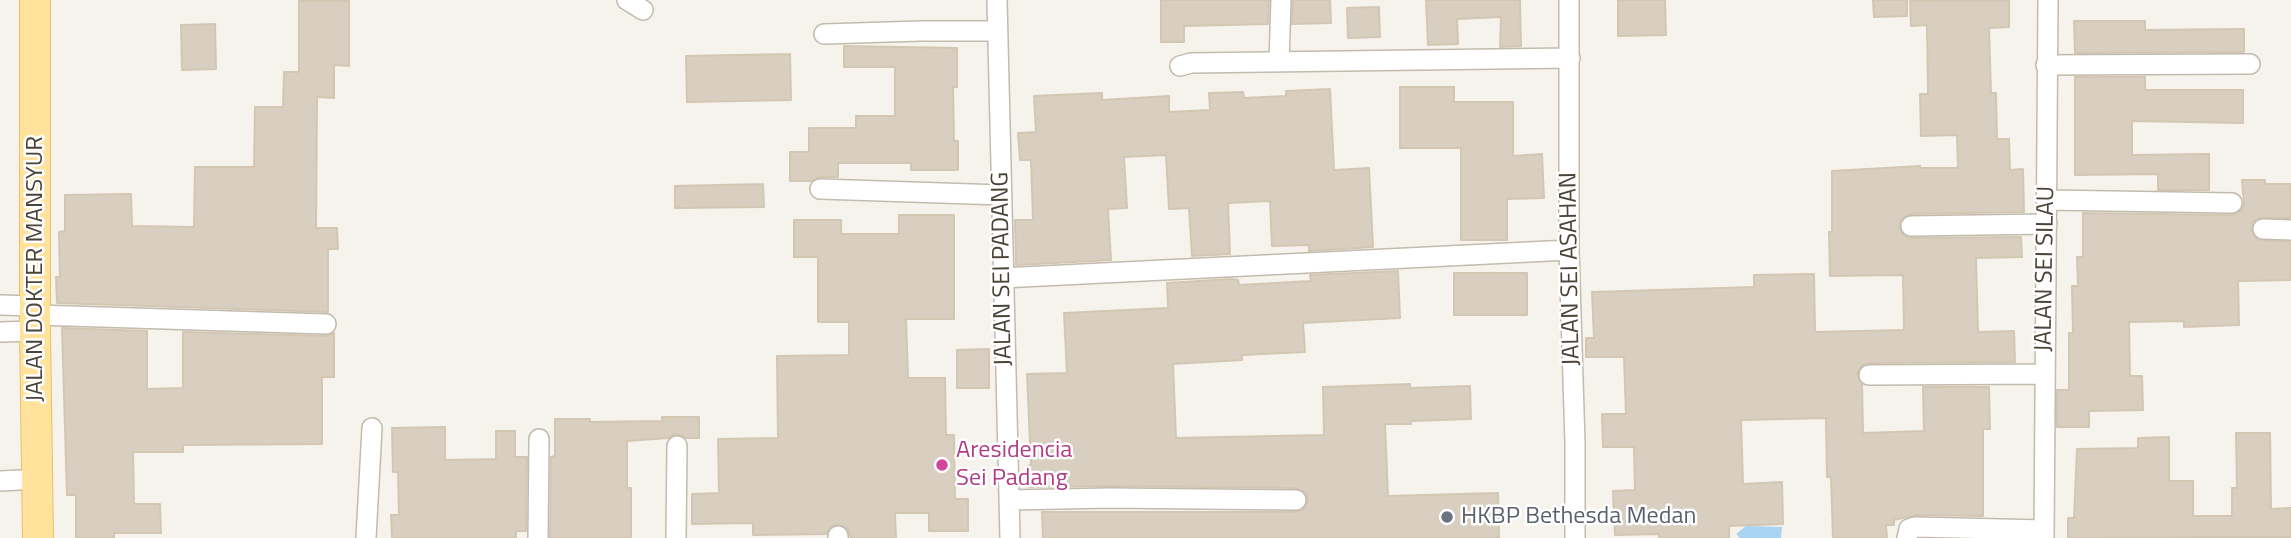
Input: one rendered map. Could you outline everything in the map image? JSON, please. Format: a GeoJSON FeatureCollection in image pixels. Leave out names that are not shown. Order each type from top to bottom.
{"type":"FeatureCollection","features":[{"type":"Feature","properties":{"kind":"main road","name":"JALAN DOKTER MANSYUR"},"geometry":{"type":"LineString","coordinates":[[17,0],[21,318],[38,538]]}},
{"type":"Feature","properties":{"kind":"main road","name":"JALAN DOKTER MANSYUR"},"geometry":{"type":"LineString","coordinates":[[20,538],[10,480],[21,318],[35,0]]}},
{"type":"Feature","properties":{"kind":"street","name":"JALAN SEI PADANG"},"geometry":{"type":"LineString","coordinates":[[997,0],[1010,538]]}},
{"type":"Feature","properties":{"kind":"street"},"geometry":{"type":"LineString","coordinates":[[1279,62],[1281,0]]}},
{"type":"Feature","properties":{"kind":"street","name":"JALAN SEI ASAHAN"},"geometry":{"type":"LineString","coordinates":[[1569,0],[1569,250],[1575,538]]}},
{"type":"Feature","properties":{"kind":"street","name":"JALAN SEI SILAU"},"geometry":{"type":"LineString","coordinates":[[2044,534],[2048,0]]}},
{"type":"Feature","properties":{"kind":"street"},"geometry":{"type":"LineString","coordinates":[[824,34],[997,31]]}},
{"type":"Feature","properties":{"kind":"street"},"geometry":{"type":"LineString","coordinates":[[1181,66],[1191,63],[1570,58]]}},
{"type":"Feature","properties":{"kind":"street"},"geometry":{"type":"LineString","coordinates":[[2046,65],[2250,64]]}},
{"type":"Feature","properties":{"kind":"street"},"geometry":{"type":"LineString","coordinates":[[820,189],[1002,195]]}},
{"type":"Feature","properties":{"kind":"street"},"geometry":{"type":"LineString","coordinates":[[2048,200],[2232,203]]}},
{"type":"Feature","properties":{"kind":"street"},"geometry":{"type":"LineString","coordinates":[[1912,226],[2047,224]]}},
{"type":"Feature","properties":{"kind":"street"},"geometry":{"type":"LineString","coordinates":[[2263,229],[2291,230]]}},
{"type":"Feature","properties":{"kind":"street"},"geometry":{"type":"LineString","coordinates":[[1002,278],[1569,250]]}},
{"type":"Feature","properties":{"kind":"street"},"geometry":{"type":"LineString","coordinates":[[21,318],[326,324]]}},
{"type":"Feature","properties":{"kind":"street"},"geometry":{"type":"LineString","coordinates":[[1869,375],[2044,374]]}},
{"type":"Feature","properties":{"kind":"street"},"geometry":{"type":"LineString","coordinates":[[366,538],[372,428]]}},
{"type":"Feature","properties":{"kind":"street"},"geometry":{"type":"LineString","coordinates":[[538,439],[538,538]]}},
{"type":"Feature","properties":{"kind":"street"},"geometry":{"type":"LineString","coordinates":[[676,538],[677,446]]}},
{"type":"Feature","properties":{"kind":"street"},"geometry":{"type":"LineString","coordinates":[[1009,500],[1296,500]]}},
{"type":"Feature","properties":{"kind":"street"},"geometry":{"type":"LineString","coordinates":[[1907,538],[1909,530],[1915,527],[2044,534]]}},
{"type":"Feature","properties":{"kind":"water"},"geometry":{"type":"Polygon","coordinates":[[[1746,526],[1782,527],[1781,538],[1740,538],[1736,534],[1746,526]]]}},
{"type":"Feature","properties":{"kind":"building"},"geometry":{"type":"Polygon","coordinates":[[[1161,0],[1269,0],[1268,24],[1184,26],[1184,42],[1161,42],[1161,0]]]}},
{"type":"Feature","properties":{"kind":"building"},"geometry":{"type":"Polygon","coordinates":[[[1293,0],[1330,0],[1331,23],[1292,24],[1293,0]]]}},
{"type":"Feature","properties":{"kind":"building"},"geometry":{"type":"Polygon","coordinates":[[[1426,0],[1520,0],[1521,46],[1500,47],[1501,17],[1457,19],[1458,44],[1428,45],[1426,0]]]}},
{"type":"Feature","properties":{"kind":"building"},"geometry":{"type":"Polygon","coordinates":[[[1618,0],[1665,0],[1666,35],[1618,36],[1618,0]]]}},
{"type":"Feature","properties":{"kind":"building"},"geometry":{"type":"Polygon","coordinates":[[[1873,0],[1907,0],[1907,16],[1874,17],[1873,0]]]}},
{"type":"Feature","properties":{"kind":"building"},"geometry":{"type":"Polygon","coordinates":[[[2009,0],[2009,27],[1989,28],[1991,93],[1996,93],[1997,139],[2009,139],[2010,170],[2023,169],[2024,212],[1911,214],[1901,219],[1899,227],[1904,236],[1911,238],[2021,237],[2022,257],[1976,258],[1978,332],[2014,331],[2015,362],[1869,363],[1862,365],[1857,374],[1862,384],[1863,433],[1924,431],[1923,387],[1989,387],[1990,429],[1983,429],[1983,516],[1915,515],[1894,520],[1894,525],[1886,525],[1887,538],[1833,538],[1831,477],[1827,477],[1826,418],[1741,420],[1743,484],[1782,482],[1783,524],[1729,526],[1729,538],[1659,538],[1659,534],[1615,535],[1613,491],[1635,490],[1634,447],[1603,447],[1602,414],[1626,414],[1624,357],[1586,357],[1586,338],[1594,338],[1592,292],[1754,287],[1754,275],[1814,274],[1815,332],[1904,330],[1903,275],[1830,276],[1832,171],[1920,166],[1958,168],[1957,135],[1921,136],[1920,94],[1928,94],[1927,25],[1911,26],[1910,1],[2009,0]]]}},
{"type":"Feature","properties":{"kind":"building"},"geometry":{"type":"Polygon","coordinates":[[[299,1],[349,1],[349,66],[334,65],[334,98],[317,97],[316,228],[337,228],[338,249],[328,249],[328,312],[57,303],[56,277],[60,277],[59,232],[65,231],[65,195],[131,194],[132,226],[194,227],[195,167],[254,167],[255,107],[283,107],[284,72],[299,72],[299,1]]]}},
{"type":"Feature","properties":{"kind":"building"},"geometry":{"type":"Polygon","coordinates":[[[1379,7],[1380,37],[1348,38],[1347,8],[1379,7]]]}},
{"type":"Feature","properties":{"kind":"building"},"geometry":{"type":"Polygon","coordinates":[[[2074,21],[2145,21],[2145,30],[2244,29],[2244,52],[2075,53],[2074,21]]]}},
{"type":"Feature","properties":{"kind":"building"},"geometry":{"type":"Polygon","coordinates":[[[215,24],[216,69],[182,70],[181,25],[215,24]]]}},
{"type":"Feature","properties":{"kind":"building"},"geometry":{"type":"Polygon","coordinates":[[[844,46],[957,48],[957,87],[953,87],[954,141],[958,141],[958,170],[911,170],[911,163],[838,163],[838,177],[790,181],[790,152],[809,152],[809,128],[856,128],[856,116],[895,116],[895,67],[844,67],[844,46]]]}},
{"type":"Feature","properties":{"kind":"building"},"geometry":{"type":"Polygon","coordinates":[[[790,54],[791,100],[687,102],[686,56],[790,54]]]}},
{"type":"Feature","properties":{"kind":"building"},"geometry":{"type":"Polygon","coordinates":[[[2075,77],[2145,77],[2145,90],[2243,90],[2243,123],[2132,121],[2132,155],[2209,154],[2209,190],[2158,190],[2158,174],[2075,175],[2075,77]]]}},
{"type":"Feature","properties":{"kind":"building"},"geometry":{"type":"Polygon","coordinates":[[[1400,87],[1454,87],[1454,102],[1513,102],[1513,156],[1542,154],[1544,198],[1507,199],[1507,240],[1461,240],[1461,148],[1400,148],[1400,87]]]}},
{"type":"Feature","properties":{"kind":"building"},"geometry":{"type":"Polygon","coordinates":[[[1330,89],[1334,170],[1369,168],[1373,247],[1309,251],[1309,245],[1272,246],[1270,201],[1228,203],[1230,254],[1192,256],[1189,208],[1169,209],[1166,155],[1124,157],[1127,208],[1108,209],[1111,260],[1016,265],[1015,220],[1033,220],[1031,160],[1020,160],[1018,133],[1036,132],[1034,96],[1102,93],[1102,100],[1169,96],[1169,112],[1210,110],[1209,93],[1243,92],[1244,98],[1286,96],[1286,91],[1330,89]]]}},
{"type":"Feature","properties":{"kind":"building"},"geometry":{"type":"Polygon","coordinates":[[[2242,180],[2265,180],[2265,184],[2291,184],[2291,218],[2258,218],[2251,229],[2257,240],[2291,242],[2291,280],[2238,281],[2239,325],[2184,327],[2184,321],[2129,322],[2130,376],[2142,376],[2143,410],[2089,411],[2089,427],[2057,427],[2057,390],[2069,390],[2069,333],[2073,333],[2072,286],[2078,286],[2077,257],[2083,257],[2083,213],[2232,215],[2242,210],[2244,204],[2242,180]]]}},
{"type":"Feature","properties":{"kind":"building"},"geometry":{"type":"Polygon","coordinates":[[[763,184],[764,207],[675,208],[675,186],[763,184]]]}},
{"type":"Feature","properties":{"kind":"building"},"geometry":{"type":"Polygon","coordinates":[[[899,215],[954,215],[954,319],[906,319],[908,378],[945,378],[946,435],[954,435],[955,499],[968,499],[968,531],[929,531],[929,513],[895,513],[896,538],[851,538],[848,529],[839,524],[831,526],[826,534],[753,535],[753,523],[692,524],[692,494],[719,493],[718,439],[778,438],[777,356],[849,355],[849,322],[818,322],[818,257],[794,257],[794,220],[841,220],[841,234],[899,234],[899,215]]]}},
{"type":"Feature","properties":{"kind":"building"},"geometry":{"type":"Polygon","coordinates":[[[1398,271],[1400,318],[1303,323],[1305,352],[1242,355],[1242,360],[1173,364],[1176,438],[1324,435],[1323,387],[1410,384],[1410,388],[1470,386],[1471,419],[1385,424],[1388,496],[1498,493],[1499,538],[1043,538],[1042,512],[1296,512],[1303,510],[1308,501],[1306,493],[1296,488],[1027,487],[1027,466],[1031,465],[1027,374],[1067,373],[1064,313],[1168,308],[1167,283],[1231,279],[1238,280],[1239,285],[1311,281],[1310,275],[1398,271]]]}},
{"type":"Feature","properties":{"kind":"building"},"geometry":{"type":"Polygon","coordinates":[[[1454,273],[1527,273],[1527,315],[1454,315],[1454,273]]]}},
{"type":"Feature","properties":{"kind":"building"},"geometry":{"type":"Polygon","coordinates":[[[62,328],[147,331],[147,389],[183,388],[183,332],[326,336],[334,333],[334,377],[322,377],[322,444],[183,445],[183,452],[133,452],[134,504],[160,504],[161,533],[114,533],[114,538],[76,538],[76,495],[67,495],[62,328]]]}},
{"type":"Feature","properties":{"kind":"building"},"geometry":{"type":"Polygon","coordinates":[[[989,349],[989,388],[957,388],[957,350],[989,349]]]}},
{"type":"Feature","properties":{"kind":"building"},"geometry":{"type":"Polygon","coordinates":[[[662,417],[699,417],[699,438],[686,438],[676,434],[668,438],[627,441],[631,538],[550,538],[551,457],[555,456],[555,419],[590,419],[590,422],[662,421],[662,417]]]}},
{"type":"Feature","properties":{"kind":"building"},"geometry":{"type":"Polygon","coordinates":[[[445,427],[445,460],[496,459],[496,431],[515,431],[515,457],[527,457],[526,531],[516,531],[516,538],[392,538],[391,515],[399,515],[398,472],[393,472],[392,428],[445,427]]]}},
{"type":"Feature","properties":{"kind":"building"},"geometry":{"type":"Polygon","coordinates":[[[2236,433],[2270,433],[2271,509],[2291,508],[2291,537],[2068,538],[2068,518],[2074,518],[2077,449],[2138,448],[2138,438],[2169,437],[2169,481],[2193,481],[2193,516],[2232,516],[2232,488],[2237,488],[2236,433]]]}},
{"type":"Feature","properties":{"kind":"place","name":"Aresidencia Sei Padang"},"geometry":{"type":"Point","coordinates":[942,465]}},
{"type":"Feature","properties":{"kind":"place","name":"HKBP Bethesda Medan"},"geometry":{"type":"Point","coordinates":[1447,517]}}]}
